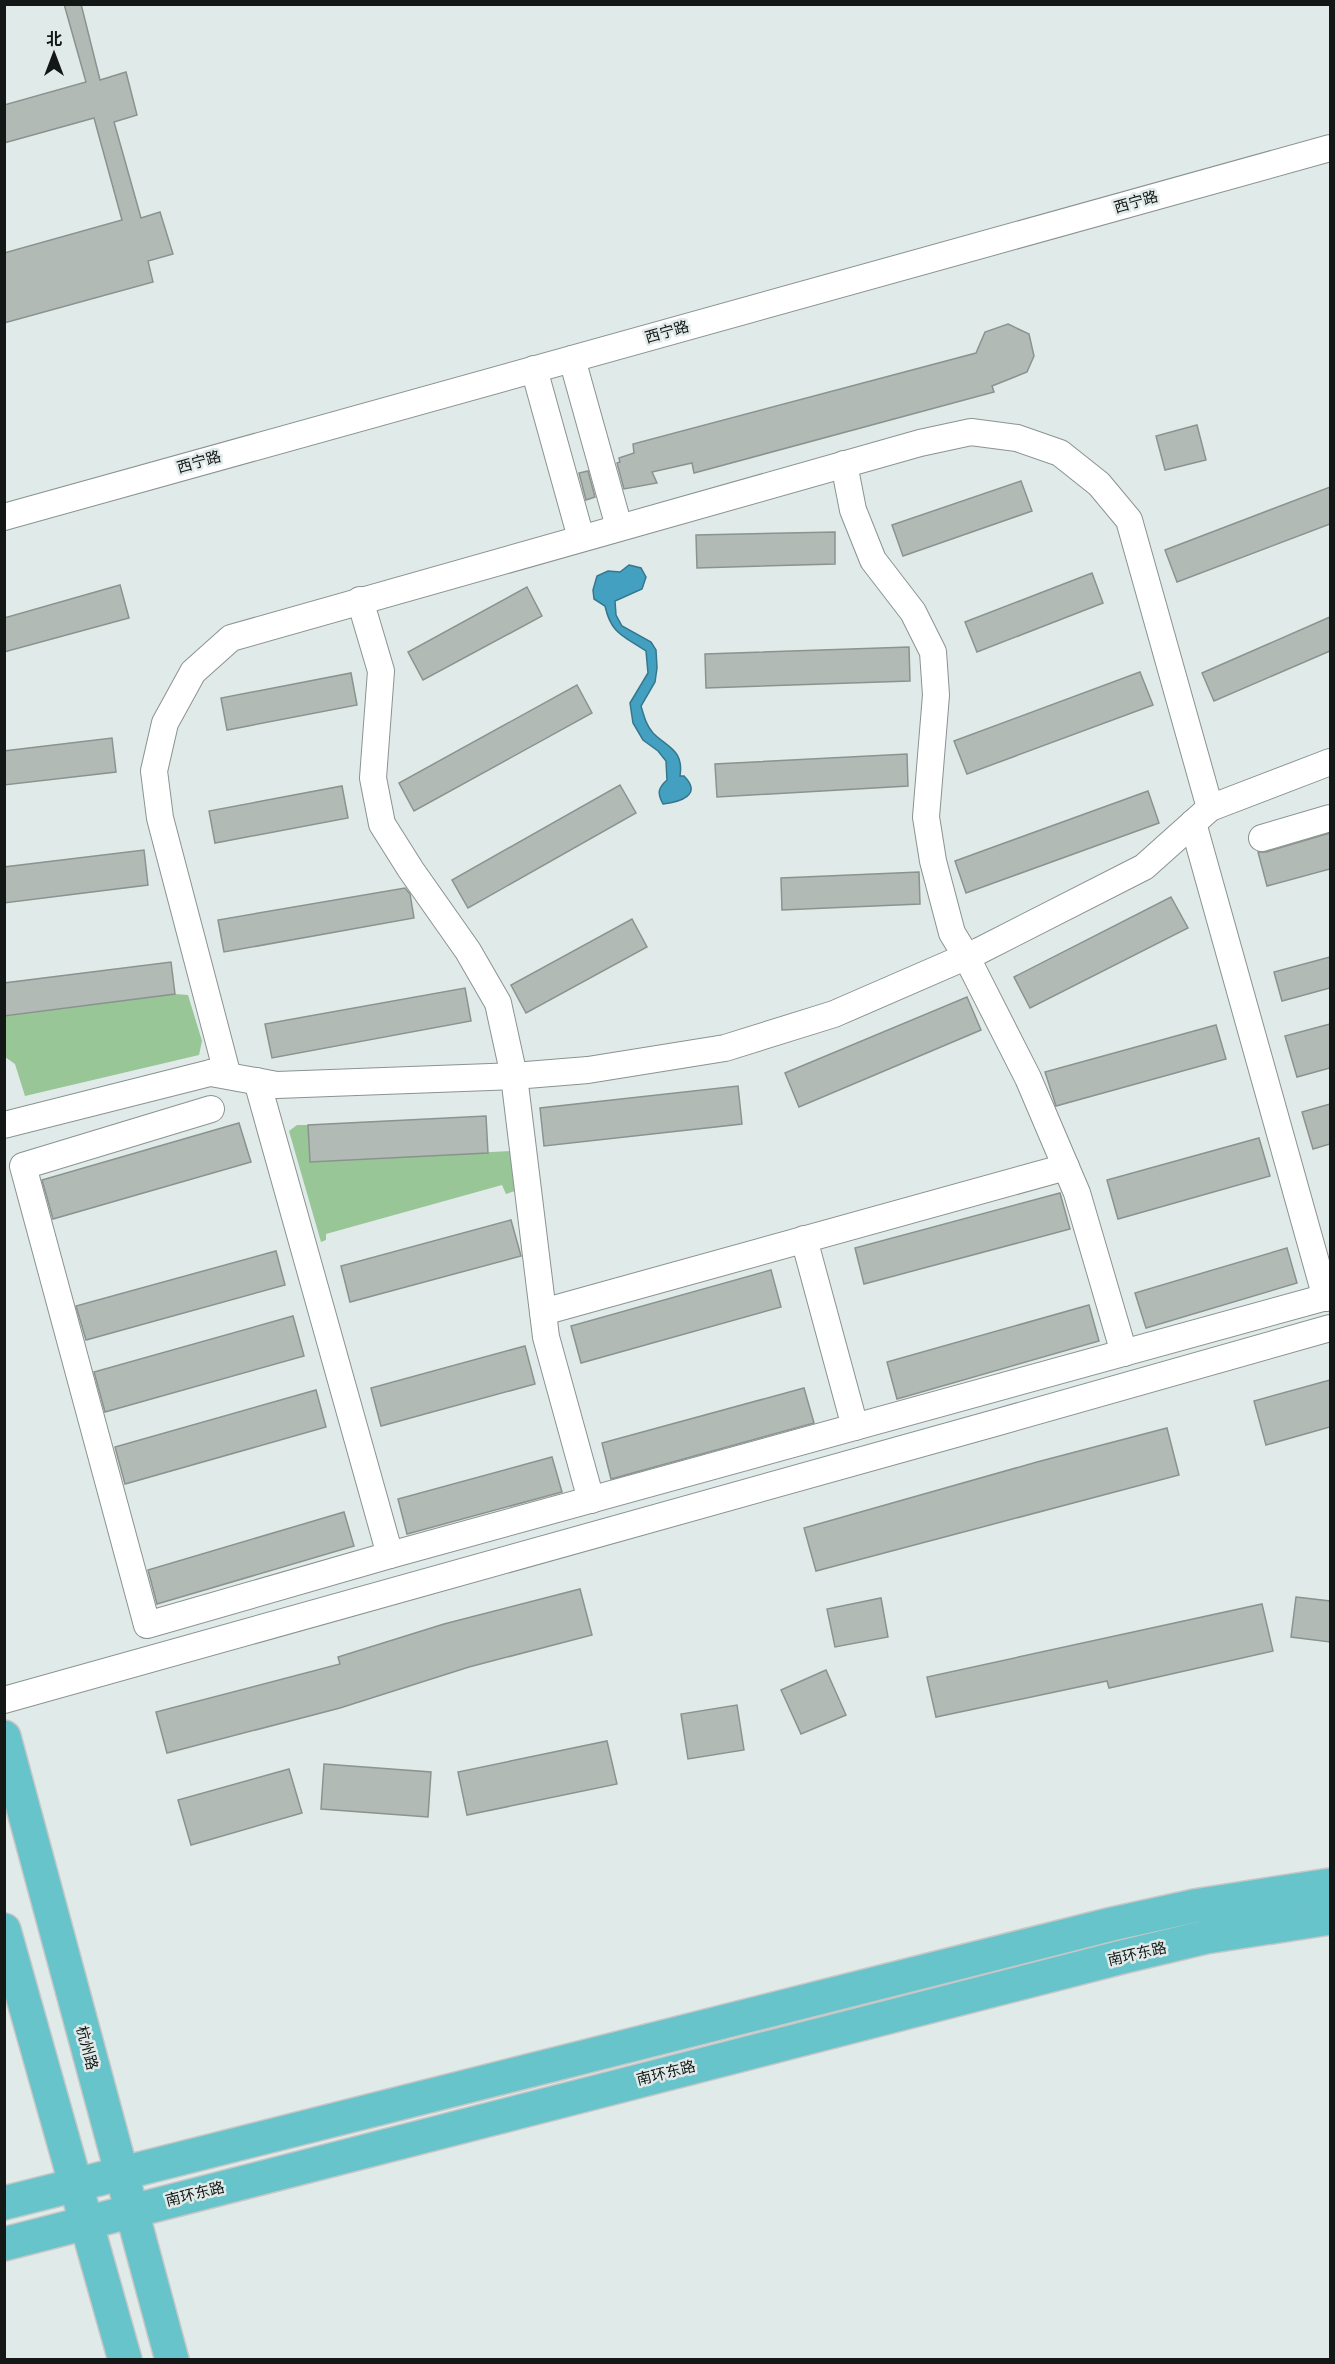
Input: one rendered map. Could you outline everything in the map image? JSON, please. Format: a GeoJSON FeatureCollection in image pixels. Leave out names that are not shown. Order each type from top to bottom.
{"type":"FeatureCollection","features":[{"type":"Feature","properties":{"kind":"main road","name":"杭州路"},"geometry":{"type":"LineString","coordinates":[[4,1737],[172,2360]]}},
{"type":"Feature","properties":{"kind":"main road"},"geometry":{"type":"LineString","coordinates":[[4,2203],[1112,1924],[1194,1906],[1330,1886]]}},
{"type":"Feature","properties":{"kind":"main road","name":"南环东路"},"geometry":{"type":"LineString","coordinates":[[4,2244],[1122,1957],[1206,1937],[1330,1918]]}},
{"type":"Feature","properties":{"kind":"main road"},"geometry":{"type":"LineString","coordinates":[[4,1930],[125,2360]]}},
{"type":"Feature","properties":{"kind":"street","name":"西宁路"},"geometry":{"type":"LineString","coordinates":[[4,517],[1330,148]]}},
{"type":"Feature","properties":{"kind":"street"},"geometry":{"type":"LineString","coordinates":[[572,359],[619,527]]}},
{"type":"Feature","properties":{"kind":"street"},"geometry":{"type":"LineString","coordinates":[[534,369],[581,538]]}},
{"type":"Feature","properties":{"kind":"street"},"geometry":{"type":"LineString","coordinates":[[4,1125],[226,1069],[160,818],[154,771],[165,723],[193,672],[231,638],[844,464],[971,432],[1017,438],[1060,453],[1099,484],[1129,520],[1201,815],[1328,1297],[390,1555],[147,1625],[23,1166],[211,1109]]}},
{"type":"Feature","properties":{"kind":"street"},"geometry":{"type":"LineString","coordinates":[[844,464],[853,510],[873,560],[913,612],[933,652],[936,695],[926,818],[933,861],[952,933],[1028,1078],[1077,1193],[1124,1353]]}},
{"type":"Feature","properties":{"kind":"street"},"geometry":{"type":"LineString","coordinates":[[360,600],[381,671],[373,778],[382,824],[468,951],[498,1003],[514,1076],[546,1337],[591,1500]]}},
{"type":"Feature","properties":{"kind":"street"},"geometry":{"type":"LineString","coordinates":[[211,1073],[277,1085],[514,1076],[588,1070],[725,1048],[834,1014],[966,956],[1144,867],[1201,815],[1330,762]]}},
{"type":"Feature","properties":{"kind":"street"},"geometry":{"type":"LineString","coordinates":[[1262,838],[1330,818]]}},
{"type":"Feature","properties":{"kind":"street"},"geometry":{"type":"LineString","coordinates":[[257,1081],[390,1555]]}},
{"type":"Feature","properties":{"kind":"street"},"geometry":{"type":"LineString","coordinates":[[543,1312],[1066,1167]]}},
{"type":"Feature","properties":{"kind":"street"},"geometry":{"type":"LineString","coordinates":[[804,1239],[855,1427]]}},
{"type":"Feature","properties":{"kind":"street"},"geometry":{"type":"LineString","coordinates":[[4,1700],[255,1628],[1019,1418],[1330,1328]]}},
{"type":"Feature","properties":{"kind":"green space"},"geometry":{"type":"Polygon","coordinates":[[[175,994],[188,995],[202,1041],[199,1055],[25,1096],[15,1064],[5,1057],[5,1016],[175,994]]]}},
{"type":"Feature","properties":{"kind":"green space"},"geometry":{"type":"Polygon","coordinates":[[[297,1125],[308,1125],[310,1162],[512,1151],[518,1190],[506,1194],[502,1185],[326,1234],[326,1240],[321,1242],[289,1131],[297,1125]]]}},
{"type":"Feature","properties":{"kind":"water"},"geometry":{"type":"Polygon","coordinates":[[[629,565],[641,568],[646,577],[642,589],[615,601],[616,615],[622,626],[651,642],[656,650],[655,682],[641,706],[651,730],[674,750],[680,760],[680,776],[684,776],[691,788],[687,796],[670,803],[663,804],[659,794],[660,788],[667,780],[666,761],[658,751],[643,740],[633,723],[630,703],[648,673],[646,651],[615,629],[605,606],[594,599],[593,590],[597,576],[608,571],[620,572],[629,565]]]}},
{"type":"Feature","properties":{"kind":"building"},"geometry":{"type":"Polygon","coordinates":[[[64,4],[81,4],[100,80],[126,72],[137,115],[114,122],[141,218],[160,212],[173,254],[148,261],[153,282],[4,323],[4,253],[122,220],[94,118],[4,143],[4,105],[86,82],[64,4]]]}},
{"type":"Feature","properties":{"kind":"building"},"geometry":{"type":"Polygon","coordinates":[[[1008,324],[1029,334],[1034,356],[1027,372],[992,386],[994,392],[694,473],[692,463],[652,472],[657,483],[624,489],[617,463],[620,462],[619,458],[634,453],[633,444],[976,353],[985,332],[1008,324]]]}},
{"type":"Feature","properties":{"kind":"building"},"geometry":{"type":"Polygon","coordinates":[[[1197,425],[1206,460],[1165,470],[1156,436],[1197,425]]]}},
{"type":"Feature","properties":{"kind":"building"},"geometry":{"type":"Polygon","coordinates":[[[588,471],[595,497],[586,500],[579,473],[588,471]]]}},
{"type":"Feature","properties":{"kind":"building"},"geometry":{"type":"Polygon","coordinates":[[[1021,481],[1032,511],[903,556],[892,525],[1021,481]]]}},
{"type":"Feature","properties":{"kind":"building"},"geometry":{"type":"Polygon","coordinates":[[[1330,487],[1330,524],[1177,582],[1165,550],[1330,487]]]}},
{"type":"Feature","properties":{"kind":"building"},"geometry":{"type":"Polygon","coordinates":[[[835,532],[835,564],[697,568],[696,535],[835,532]]]}},
{"type":"Feature","properties":{"kind":"building"},"geometry":{"type":"Polygon","coordinates":[[[1092,573],[1103,603],[977,652],[965,622],[1092,573]]]}},
{"type":"Feature","properties":{"kind":"building"},"geometry":{"type":"Polygon","coordinates":[[[120,585],[129,618],[4,652],[4,618],[120,585]]]}},
{"type":"Feature","properties":{"kind":"building"},"geometry":{"type":"Polygon","coordinates":[[[527,587],[542,616],[423,680],[408,652],[527,587]]]}},
{"type":"Feature","properties":{"kind":"building"},"geometry":{"type":"Polygon","coordinates":[[[1330,617],[1330,651],[1214,701],[1202,673],[1330,617]]]}},
{"type":"Feature","properties":{"kind":"building"},"geometry":{"type":"Polygon","coordinates":[[[909,647],[910,681],[706,688],[705,654],[909,647]]]}},
{"type":"Feature","properties":{"kind":"building"},"geometry":{"type":"Polygon","coordinates":[[[1140,672],[1153,705],[967,774],[954,741],[1140,672]]]}},
{"type":"Feature","properties":{"kind":"building"},"geometry":{"type":"Polygon","coordinates":[[[351,673],[357,705],[227,730],[221,698],[351,673]]]}},
{"type":"Feature","properties":{"kind":"building"},"geometry":{"type":"Polygon","coordinates":[[[577,685],[592,713],[414,811],[399,783],[577,685]]]}},
{"type":"Feature","properties":{"kind":"building"},"geometry":{"type":"Polygon","coordinates":[[[112,738],[116,772],[4,785],[4,751],[112,738]]]}},
{"type":"Feature","properties":{"kind":"building"},"geometry":{"type":"Polygon","coordinates":[[[907,754],[908,786],[717,797],[715,764],[907,754]]]}},
{"type":"Feature","properties":{"kind":"building"},"geometry":{"type":"Polygon","coordinates":[[[620,785],[636,813],[468,908],[452,880],[620,785]]]}},
{"type":"Feature","properties":{"kind":"building"},"geometry":{"type":"Polygon","coordinates":[[[342,786],[348,818],[215,843],[209,811],[342,786]]]}},
{"type":"Feature","properties":{"kind":"building"},"geometry":{"type":"Polygon","coordinates":[[[1148,791],[1159,823],[966,893],[955,861],[1148,791]]]}},
{"type":"Feature","properties":{"kind":"building"},"geometry":{"type":"Polygon","coordinates":[[[1330,833],[1330,869],[1267,886],[1258,852],[1266,852],[1330,833]]]}},
{"type":"Feature","properties":{"kind":"building"},"geometry":{"type":"Polygon","coordinates":[[[144,850],[148,885],[4,903],[4,867],[144,850]]]}},
{"type":"Feature","properties":{"kind":"building"},"geometry":{"type":"Polygon","coordinates":[[[919,872],[920,904],[782,910],[781,878],[919,872]]]}},
{"type":"Feature","properties":{"kind":"building"},"geometry":{"type":"Polygon","coordinates":[[[405,888],[410,894],[414,918],[224,952],[218,920],[405,888]]]}},
{"type":"Feature","properties":{"kind":"building"},"geometry":{"type":"Polygon","coordinates":[[[1171,897],[1188,928],[1030,1008],[1014,977],[1171,897]]]}},
{"type":"Feature","properties":{"kind":"building"},"geometry":{"type":"Polygon","coordinates":[[[632,919],[647,947],[526,1013],[511,985],[632,919]]]}},
{"type":"Feature","properties":{"kind":"building"},"geometry":{"type":"Polygon","coordinates":[[[1330,957],[1330,988],[1282,1001],[1274,972],[1330,957]]]}},
{"type":"Feature","properties":{"kind":"building"},"geometry":{"type":"Polygon","coordinates":[[[171,962],[175,994],[4,1016],[4,983],[171,962]]]}},
{"type":"Feature","properties":{"kind":"building"},"geometry":{"type":"Polygon","coordinates":[[[465,988],[471,1021],[272,1058],[265,1024],[465,988]]]}},
{"type":"Feature","properties":{"kind":"building"},"geometry":{"type":"Polygon","coordinates":[[[967,997],[981,1030],[799,1107],[785,1073],[967,997]]]}},
{"type":"Feature","properties":{"kind":"building"},"geometry":{"type":"Polygon","coordinates":[[[1330,1024],[1330,1068],[1297,1077],[1285,1036],[1330,1024]]]}},
{"type":"Feature","properties":{"kind":"building"},"geometry":{"type":"Polygon","coordinates":[[[1216,1025],[1226,1059],[1056,1106],[1045,1072],[1216,1025]]]}},
{"type":"Feature","properties":{"kind":"building"},"geometry":{"type":"Polygon","coordinates":[[[738,1086],[742,1124],[544,1146],[540,1108],[738,1086]]]}},
{"type":"Feature","properties":{"kind":"building"},"geometry":{"type":"Polygon","coordinates":[[[1330,1104],[1330,1144],[1313,1149],[1302,1112],[1330,1104]]]}},
{"type":"Feature","properties":{"kind":"building"},"geometry":{"type":"Polygon","coordinates":[[[486,1116],[488,1153],[310,1162],[308,1125],[486,1116]]]}},
{"type":"Feature","properties":{"kind":"building"},"geometry":{"type":"Polygon","coordinates":[[[239,1123],[251,1162],[53,1219],[42,1180],[239,1123]]]}},
{"type":"Feature","properties":{"kind":"building"},"geometry":{"type":"Polygon","coordinates":[[[1259,1138],[1270,1176],[1118,1219],[1107,1180],[1259,1138]]]}},
{"type":"Feature","properties":{"kind":"building"},"geometry":{"type":"Polygon","coordinates":[[[1060,1193],[1070,1229],[864,1284],[855,1248],[1060,1193]]]}},
{"type":"Feature","properties":{"kind":"building"},"geometry":{"type":"Polygon","coordinates":[[[511,1220],[521,1256],[350,1302],[341,1266],[511,1220]]]}},
{"type":"Feature","properties":{"kind":"building"},"geometry":{"type":"Polygon","coordinates":[[[1287,1248],[1297,1283],[1146,1328],[1135,1293],[1287,1248]]]}},
{"type":"Feature","properties":{"kind":"building"},"geometry":{"type":"Polygon","coordinates":[[[276,1251],[285,1285],[86,1340],[76,1306],[276,1251]]]}},
{"type":"Feature","properties":{"kind":"building"},"geometry":{"type":"Polygon","coordinates":[[[771,1270],[781,1307],[581,1363],[571,1326],[771,1270]]]}},
{"type":"Feature","properties":{"kind":"building"},"geometry":{"type":"Polygon","coordinates":[[[1089,1305],[1099,1341],[897,1399],[887,1362],[1089,1305]]]}},
{"type":"Feature","properties":{"kind":"building"},"geometry":{"type":"Polygon","coordinates":[[[293,1316],[304,1356],[105,1412],[94,1372],[293,1316]]]}},
{"type":"Feature","properties":{"kind":"building"},"geometry":{"type":"Polygon","coordinates":[[[525,1346],[535,1384],[381,1426],[371,1388],[525,1346]]]}},
{"type":"Feature","properties":{"kind":"building"},"geometry":{"type":"Polygon","coordinates":[[[1330,1380],[1330,1427],[1266,1445],[1254,1401],[1330,1380]]]}},
{"type":"Feature","properties":{"kind":"building"},"geometry":{"type":"Polygon","coordinates":[[[804,1388],[814,1423],[611,1479],[602,1443],[804,1388]]]}},
{"type":"Feature","properties":{"kind":"building"},"geometry":{"type":"Polygon","coordinates":[[[316,1390],[326,1427],[125,1484],[115,1447],[316,1390]]]}},
{"type":"Feature","properties":{"kind":"building"},"geometry":{"type":"Polygon","coordinates":[[[1167,1428],[1179,1475],[816,1571],[804,1528],[1167,1428]]]}},
{"type":"Feature","properties":{"kind":"building"},"geometry":{"type":"Polygon","coordinates":[[[552,1457],[562,1492],[407,1534],[398,1499],[552,1457]]]}},
{"type":"Feature","properties":{"kind":"building"},"geometry":{"type":"Polygon","coordinates":[[[344,1512],[354,1546],[157,1604],[148,1570],[344,1512]]]}},
{"type":"Feature","properties":{"kind":"building"},"geometry":{"type":"Polygon","coordinates":[[[580,1589],[592,1635],[469,1667],[340,1708],[167,1753],[156,1712],[340,1664],[338,1657],[444,1624],[580,1589]]]}},
{"type":"Feature","properties":{"kind":"building"},"geometry":{"type":"Polygon","coordinates":[[[1296,1597],[1330,1601],[1330,1642],[1291,1637],[1296,1597]]]}},
{"type":"Feature","properties":{"kind":"building"},"geometry":{"type":"Polygon","coordinates":[[[881,1598],[888,1637],[835,1647],[827,1609],[881,1598]]]}},
{"type":"Feature","properties":{"kind":"building"},"geometry":{"type":"Polygon","coordinates":[[[1262,1604],[1273,1651],[1109,1688],[1107,1681],[936,1717],[927,1677],[1262,1604]]]}},
{"type":"Feature","properties":{"kind":"building"},"geometry":{"type":"Polygon","coordinates":[[[826,1670],[846,1715],[801,1734],[781,1690],[826,1670]]]}},
{"type":"Feature","properties":{"kind":"building"},"geometry":{"type":"Polygon","coordinates":[[[737,1705],[744,1750],[688,1759],[681,1714],[737,1705]]]}},
{"type":"Feature","properties":{"kind":"building"},"geometry":{"type":"Polygon","coordinates":[[[607,1741],[617,1784],[467,1815],[458,1772],[607,1741]]]}},
{"type":"Feature","properties":{"kind":"building"},"geometry":{"type":"Polygon","coordinates":[[[324,1764],[431,1772],[428,1817],[321,1809],[324,1764]]]}},
{"type":"Feature","properties":{"kind":"building"},"geometry":{"type":"Polygon","coordinates":[[[289,1769],[302,1813],[191,1845],[178,1800],[289,1769]]]}}]}
